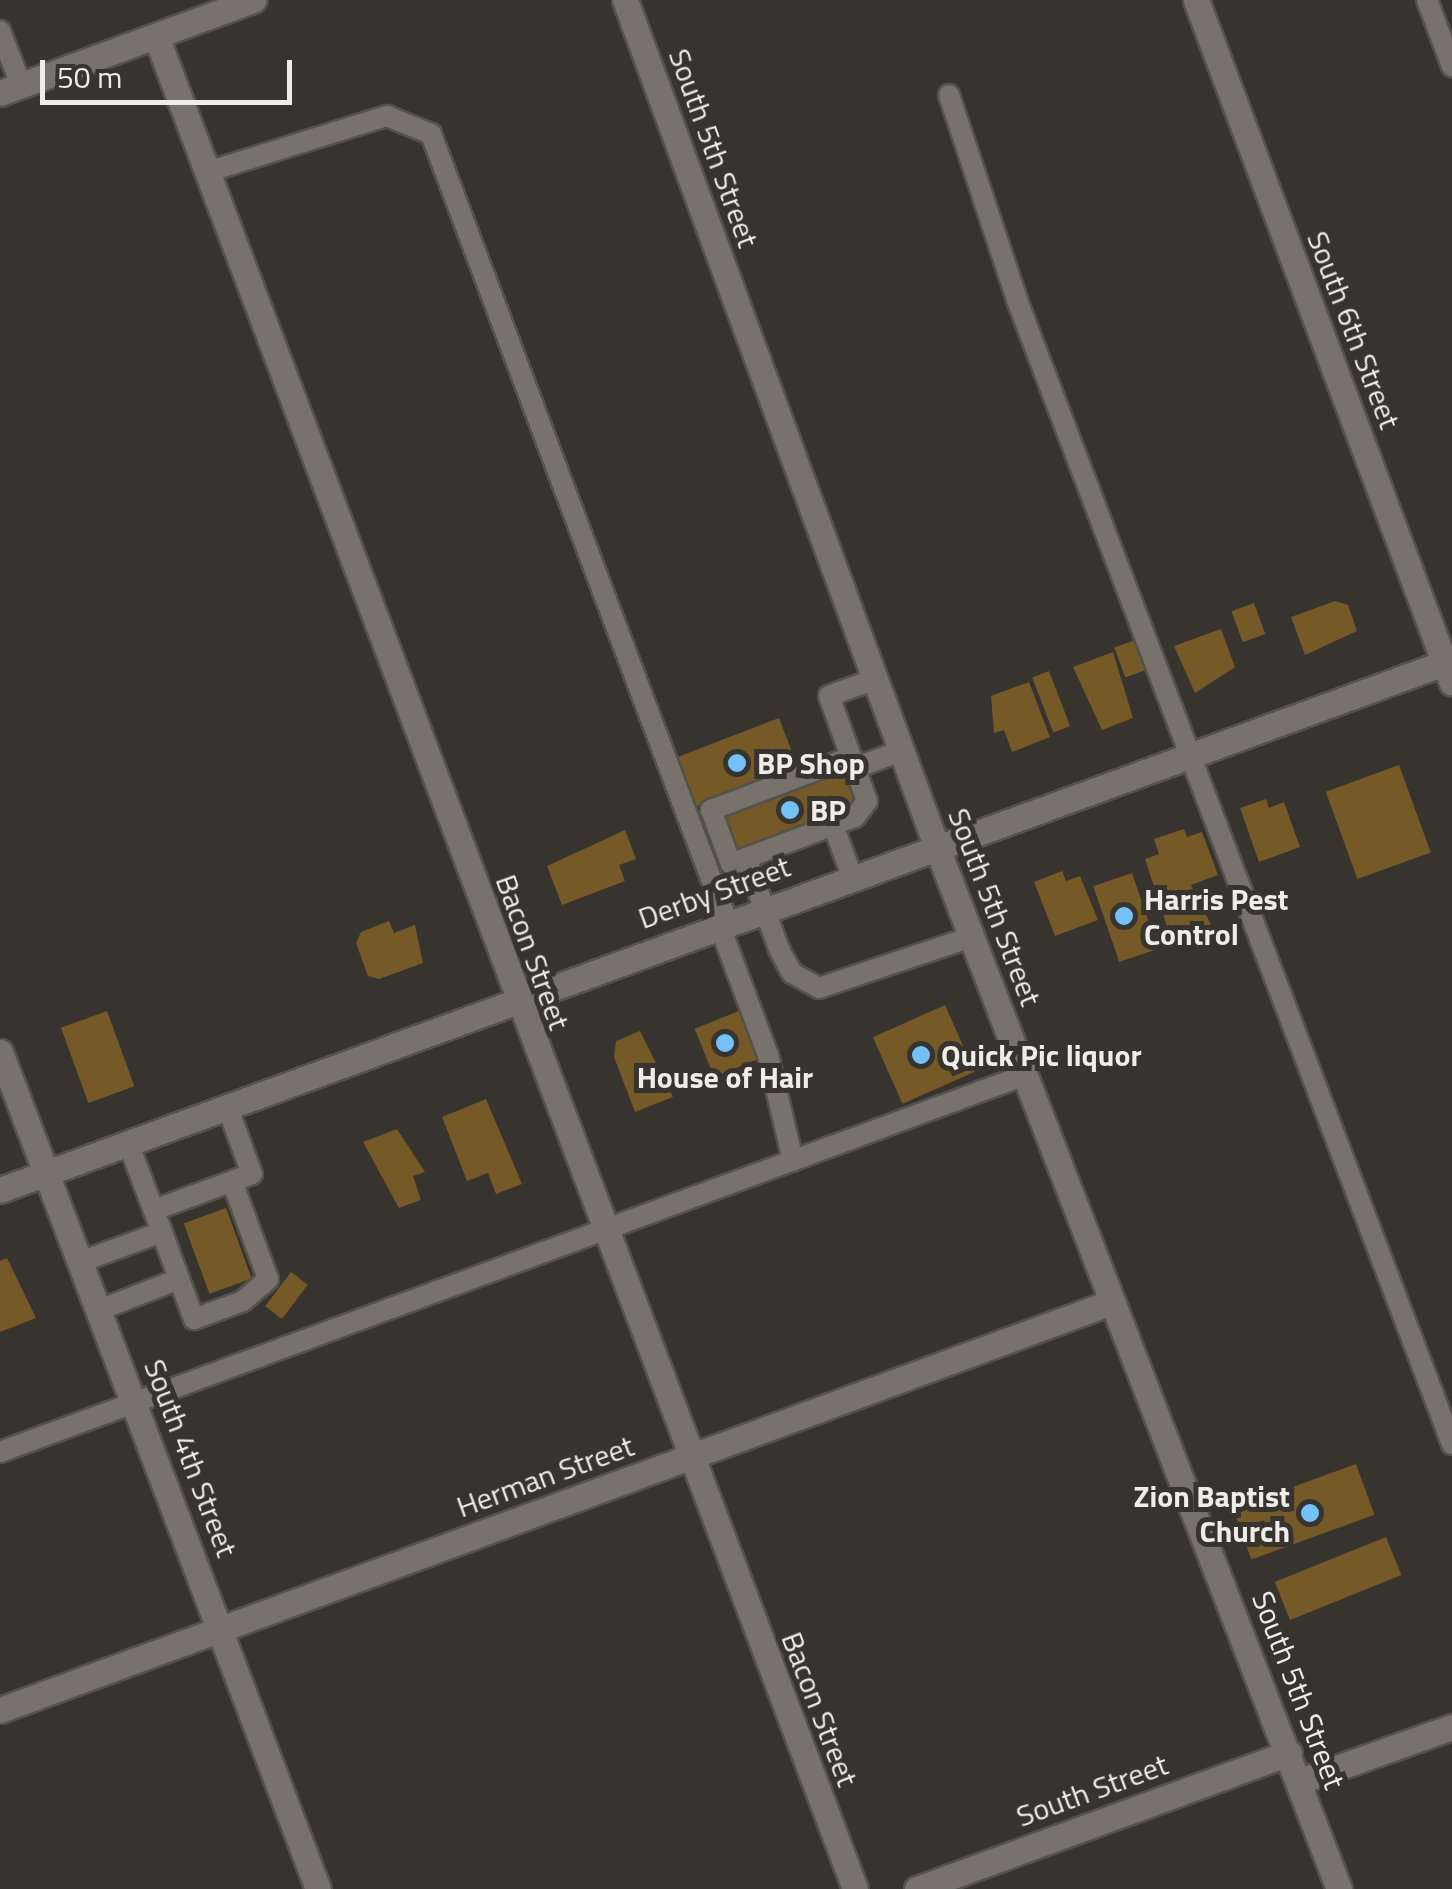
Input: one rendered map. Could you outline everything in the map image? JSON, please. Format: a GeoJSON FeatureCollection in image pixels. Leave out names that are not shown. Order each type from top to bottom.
{"type":"FeatureCollection","features":[{"type":"Feature","properties":{"kind":"street"},"geometry":{"type":"LineString","coordinates":[[10,89],[252,0]]}},
{"type":"Feature","properties":{"kind":"street","name":"South 5th Street"},"geometry":{"type":"LineString","coordinates":[[625,0],[936,845],[1340,1889]]}},
{"type":"Feature","properties":{"kind":"street","name":"South 6th Street"},"geometry":{"type":"LineString","coordinates":[[1196,0],[1449,668]]}},
{"type":"Feature","properties":{"kind":"street","name":"Bacon Street"},"geometry":{"type":"LineString","coordinates":[[156,36],[515,999],[855,1889]]}},
{"type":"Feature","properties":{"kind":"street","name":"Derby Street"},"geometry":{"type":"LineString","coordinates":[[0,1190],[1190,753],[1449,668]]}},
{"type":"Feature","properties":{"kind":"street","name":"South 4th Street"},"geometry":{"type":"LineString","coordinates":[[0,1052],[318,1889]]}},
{"type":"Feature","properties":{"kind":"street","name":"Herman Street"},"geometry":{"type":"LineString","coordinates":[[0,1710],[1112,1302]]}},
{"type":"Feature","properties":{"kind":"street"},"geometry":{"type":"LineString","coordinates":[[1300,1781],[1452,1728]]}},
{"type":"Feature","properties":{"kind":"street","name":"South Street"},"geometry":{"type":"LineString","coordinates":[[917,1889],[1288,1753]]}},
{"type":"Feature","properties":{"kind":"lane"},"geometry":{"type":"LineString","coordinates":[[1427,0],[1452,66]]}},
{"type":"Feature","properties":{"kind":"lane"},"geometry":{"type":"LineString","coordinates":[[0,31],[10,89]]}},
{"type":"Feature","properties":{"kind":"lane"},"geometry":{"type":"LineString","coordinates":[[949,95],[1190,753],[1452,1444]]}},
{"type":"Feature","properties":{"kind":"lane"},"geometry":{"type":"LineString","coordinates":[[207,172],[387,116],[431,134],[723,923],[768,1055],[793,1160]]}},
{"type":"Feature","properties":{"kind":"lane"},"geometry":{"type":"LineString","coordinates":[[874,678],[829,696],[853,763],[867,801],[833,825],[730,864],[711,810],[853,763],[901,751]]}},
{"type":"Feature","properties":{"kind":"lane"},"geometry":{"type":"LineString","coordinates":[[833,825],[852,876]]}},
{"type":"Feature","properties":{"kind":"lane"},"geometry":{"type":"LineString","coordinates":[[746,858],[792,973],[820,988],[846,983],[971,937]]}},
{"type":"Feature","properties":{"kind":"lane"},"geometry":{"type":"LineString","coordinates":[[0,1452],[1024,1074]]}},
{"type":"Feature","properties":{"kind":"lane"},"geometry":{"type":"LineString","coordinates":[[154,1210],[252,1174],[227,1106]]}},
{"type":"Feature","properties":{"kind":"lane"},"geometry":{"type":"LineString","coordinates":[[128,1143],[194,1319],[243,1300],[268,1279],[232,1181]]}},
{"type":"Feature","properties":{"kind":"lane"},"geometry":{"type":"LineString","coordinates":[[80,1262],[162,1232]]}},
{"type":"Feature","properties":{"kind":"lane"},"geometry":{"type":"LineString","coordinates":[[99,1310],[179,1280]]}},
{"type":"Feature","properties":{"kind":"building"},"geometry":{"type":"Polygon","coordinates":[[[1335,601],[1348,605],[1357,631],[1305,655],[1291,617],[1335,601]]]}},
{"type":"Feature","properties":{"kind":"building"},"geometry":{"type":"Polygon","coordinates":[[[1254,603],[1265,634],[1243,642],[1231,611],[1254,603]]]}},
{"type":"Feature","properties":{"kind":"building"},"geometry":{"type":"Polygon","coordinates":[[[1221,629],[1235,667],[1195,693],[1174,646],[1221,629]]]}},
{"type":"Feature","properties":{"kind":"building"},"geometry":{"type":"Polygon","coordinates":[[[1135,640],[1146,670],[1125,678],[1114,648],[1135,640]]]}},
{"type":"Feature","properties":{"kind":"building"},"geometry":{"type":"Polygon","coordinates":[[[1113,652],[1133,718],[1102,730],[1073,667],[1113,652]]]}},
{"type":"Feature","properties":{"kind":"building"},"geometry":{"type":"Polygon","coordinates":[[[1049,671],[1070,726],[1053,733],[1032,677],[1049,671]]]}},
{"type":"Feature","properties":{"kind":"building"},"geometry":{"type":"Polygon","coordinates":[[[1029,682],[1050,737],[1012,752],[1004,730],[994,733],[991,696],[1029,682]]]}},
{"type":"Feature","properties":{"kind":"building","name":"BP Shop"},"geometry":{"type":"Polygon","coordinates":[[[779,718],[798,767],[695,807],[676,757],[779,718]]]}},
{"type":"Feature","properties":{"kind":"building"},"geometry":{"type":"Polygon","coordinates":[[[1399,765],[1431,852],[1358,879],[1326,792],[1399,765]]]}},
{"type":"Feature","properties":{"kind":"building","name":"BP"},"geometry":{"type":"Polygon","coordinates":[[[844,770],[857,804],[736,850],[723,817],[844,770]]]}},
{"type":"Feature","properties":{"kind":"building"},"geometry":{"type":"Polygon","coordinates":[[[1266,799],[1269,808],[1284,802],[1300,847],[1259,862],[1240,808],[1266,799]]]}},
{"type":"Feature","properties":{"kind":"building"},"geometry":{"type":"Polygon","coordinates":[[[1184,829],[1187,837],[1202,832],[1218,875],[1191,885],[1212,927],[1172,942],[1145,859],[1159,854],[1154,839],[1184,829]]]}},
{"type":"Feature","properties":{"kind":"building"},"geometry":{"type":"Polygon","coordinates":[[[625,830],[636,859],[619,865],[625,881],[562,905],[547,866],[625,830]]]}},
{"type":"Feature","properties":{"kind":"building"},"geometry":{"type":"Polygon","coordinates":[[[1062,871],[1066,881],[1080,876],[1098,920],[1055,936],[1034,882],[1062,871]]]}},
{"type":"Feature","properties":{"kind":"building"},"geometry":{"type":"Polygon","coordinates":[[[1132,873],[1158,949],[1119,962],[1093,886],[1132,873]]]}},
{"type":"Feature","properties":{"kind":"building"},"geometry":{"type":"Polygon","coordinates":[[[389,921],[394,933],[415,925],[423,963],[379,979],[368,976],[356,943],[361,932],[389,921]]]}},
{"type":"Feature","properties":{"kind":"building"},"geometry":{"type":"Polygon","coordinates":[[[945,1005],[975,1072],[903,1104],[873,1037],[945,1005]]]}},
{"type":"Feature","properties":{"kind":"building"},"geometry":{"type":"Polygon","coordinates":[[[741,1010],[760,1058],[714,1077],[695,1029],[741,1010]]]}},
{"type":"Feature","properties":{"kind":"building"},"geometry":{"type":"Polygon","coordinates":[[[107,1011],[134,1086],[88,1103],[61,1028],[107,1011]]]}},
{"type":"Feature","properties":{"kind":"building"},"geometry":{"type":"Polygon","coordinates":[[[640,1031],[673,1097],[635,1112],[614,1057],[616,1041],[640,1031]]]}},
{"type":"Feature","properties":{"kind":"building"},"geometry":{"type":"Polygon","coordinates":[[[486,1099],[522,1184],[496,1194],[488,1173],[467,1181],[442,1117],[486,1099]]]}},
{"type":"Feature","properties":{"kind":"building"},"geometry":{"type":"Polygon","coordinates":[[[397,1129],[425,1172],[413,1176],[421,1200],[399,1208],[363,1142],[397,1129]]]}},
{"type":"Feature","properties":{"kind":"building"},"geometry":{"type":"Polygon","coordinates":[[[226,1208],[252,1278],[209,1294],[184,1223],[226,1208]]]}},
{"type":"Feature","properties":{"kind":"building"},"geometry":{"type":"Polygon","coordinates":[[[7,1258],[36,1318],[0,1332],[0,1261],[7,1258]]]}},
{"type":"Feature","properties":{"kind":"building"},"geometry":{"type":"Polygon","coordinates":[[[291,1272],[308,1285],[282,1319],[265,1306],[291,1272]]]}},
{"type":"Feature","properties":{"kind":"building"},"geometry":{"type":"Polygon","coordinates":[[[1356,1464],[1374,1515],[1251,1560],[1233,1509],[1356,1464]]]}},
{"type":"Feature","properties":{"kind":"building"},"geometry":{"type":"Polygon","coordinates":[[[1386,1537],[1401,1575],[1290,1620],[1275,1582],[1386,1537]]]}},
{"type":"Feature","properties":{"kind":"place","name":"BP Shop"},"geometry":{"type":"Point","coordinates":[737,763]}},
{"type":"Feature","properties":{"kind":"place","name":"BP"},"geometry":{"type":"Point","coordinates":[790,810]}},
{"type":"Feature","properties":{"kind":"place","name":"Harris Pest Control"},"geometry":{"type":"Point","coordinates":[1124,916]}},
{"type":"Feature","properties":{"kind":"place","name":"House of Hair"},"geometry":{"type":"Point","coordinates":[725,1043]}},
{"type":"Feature","properties":{"kind":"place","name":"Quick Pic liquor"},"geometry":{"type":"Point","coordinates":[921,1055]}},
{"type":"Feature","properties":{"kind":"place","name":"Zion Baptist Church"},"geometry":{"type":"Point","coordinates":[1310,1513]}}]}
